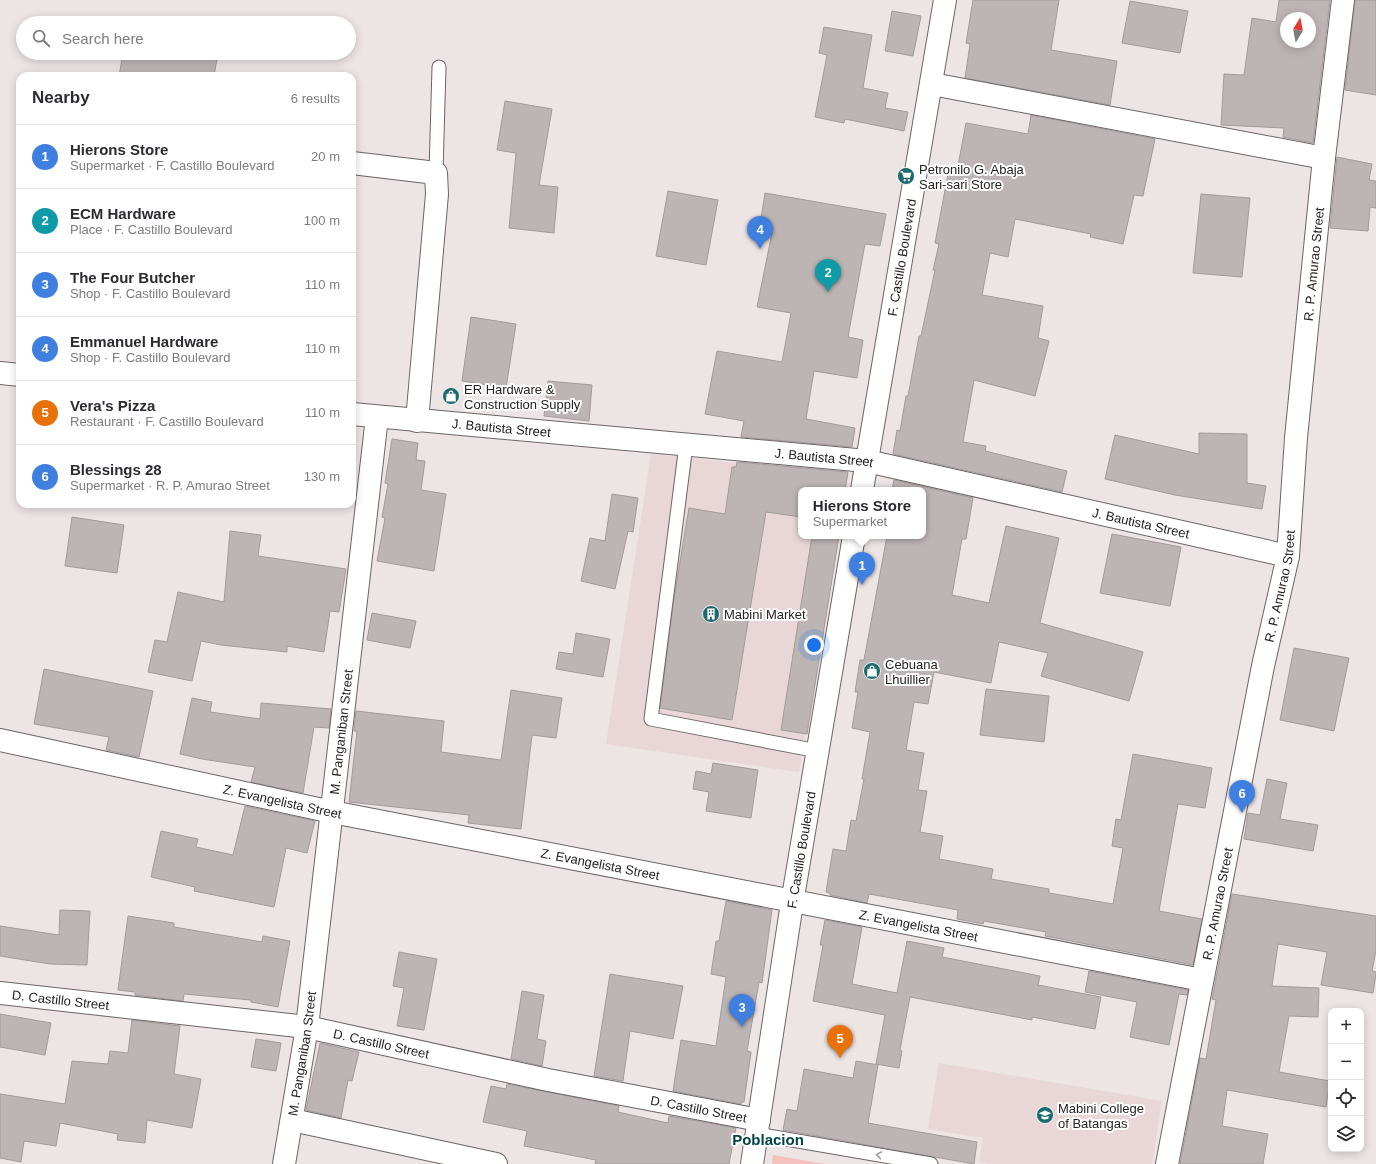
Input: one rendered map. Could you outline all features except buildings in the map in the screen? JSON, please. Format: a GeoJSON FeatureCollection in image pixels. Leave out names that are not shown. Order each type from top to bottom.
{"type":"FeatureCollection","features":[{"type":"Feature","properties":{"kind":"street","name":"F. Castillo Boulevard"},"geometry":{"type":"LineString","coordinates":[[863,487],[932,84],[945,0]]}},
{"type":"Feature","properties":{"kind":"street","name":"R. P. Amurao Street"},"geometry":{"type":"LineString","coordinates":[[1167,1164],[1263,666],[1288,556],[1297,430],[1324,158],[1343,0]]}},
{"type":"Feature","properties":{"kind":"street"},"geometry":{"type":"LineString","coordinates":[[932,84],[1324,158]]}},
{"type":"Feature","properties":{"kind":"street"},"geometry":{"type":"LineString","coordinates":[[356,163],[436,173],[438,194],[417,421]]}},
{"type":"Feature","properties":{"kind":"street"},"geometry":{"type":"LineString","coordinates":[[0,373],[16,375]]}},
{"type":"Feature","properties":{"kind":"street","name":"J. Bautista Street"},"geometry":{"type":"LineString","coordinates":[[356,414],[867,461],[1288,556]]}},
{"type":"Feature","properties":{"kind":"street","name":"M. Panganiban Street"},"geometry":{"type":"LineString","coordinates":[[284,1164],[307,1027],[377,417]]}},
{"type":"Feature","properties":{"kind":"street","name":"F. Castillo Boulevard"},"geometry":{"type":"LineString","coordinates":[[752,1164],[792,902],[854,539]]}},
{"type":"Feature","properties":{"kind":"street","name":"Z. Evangelista Street"},"geometry":{"type":"LineString","coordinates":[[0,740],[332,812],[1202,980]]}},
{"type":"Feature","properties":{"kind":"street","name":"D. Castillo Street"},"geometry":{"type":"LineString","coordinates":[[0,994],[307,1027],[758,1127]]}},
{"type":"Feature","properties":{"kind":"street"},"geometry":{"type":"LineString","coordinates":[[292,1120],[496,1164]]}},
{"type":"Feature","properties":{"kind":"lane"},"geometry":{"type":"LineString","coordinates":[[436,173],[439,67]]}},
{"type":"Feature","properties":{"kind":"lane"},"geometry":{"type":"LineString","coordinates":[[686,445],[651,719],[818,752]]}},
{"type":"Feature","properties":{"kind":"lane","name":"D. Castillo Street"},"geometry":{"type":"LineString","coordinates":[[758,1127],[931,1164]]}},
{"type":"Feature","properties":{"kind":"shaded area","name":"Mabini Market"},"geometry":{"type":"Polygon","coordinates":[[[651,454],[849,475],[847,487],[798,487],[798,539],[838,539],[799,772],[606,744],[651,454]]]}},
{"type":"Feature","properties":{"kind":"shaded area","name":"Mabini College of Batangas"},"geometry":{"type":"Polygon","coordinates":[[[939,1063],[1162,1101],[1152,1164],[990,1164],[979,1162],[983,1138],[928,1129],[939,1063]]]}},
{"type":"Feature","properties":{"kind":"shaded area"},"geometry":{"type":"Polygon","coordinates":[[[773,1155],[825,1164],[772,1164],[773,1155]]]}},
{"type":"Feature","properties":{"kind":"place","name":"Petronilo G. Abaja Sari-sari Store"},"geometry":{"type":"Point","coordinates":[906,176]}},
{"type":"Feature","properties":{"kind":"place","name":"Emmanuel Hardware"},"geometry":{"type":"Point","coordinates":[760,249]}},
{"type":"Feature","properties":{"kind":"place","name":"ECM Hardware"},"geometry":{"type":"Point","coordinates":[828,292]}},
{"type":"Feature","properties":{"kind":"place","name":"ER Hardware & Construction Supply"},"geometry":{"type":"Point","coordinates":[451,396]}},
{"type":"Feature","properties":{"kind":"place","name":"Hierons Store"},"geometry":{"type":"Point","coordinates":[862,585]}},
{"type":"Feature","properties":{"kind":"place","name":"Mabini Market"},"geometry":{"type":"Point","coordinates":[711,614]}},
{"type":"Feature","properties":{"kind":"place","name":"Cebuana Lhuillier"},"geometry":{"type":"Point","coordinates":[872,671]}},
{"type":"Feature","properties":{"kind":"place","name":"Blessings 28"},"geometry":{"type":"Point","coordinates":[1242,813]}},
{"type":"Feature","properties":{"kind":"place","name":"The Four Butcher"},"geometry":{"type":"Point","coordinates":[742,1027]}},
{"type":"Feature","properties":{"kind":"place","name":"Vera's Pizza"},"geometry":{"type":"Point","coordinates":[840,1058]}},
{"type":"Feature","properties":{"kind":"place","name":"Mabini College of Batangas"},"geometry":{"type":"Point","coordinates":[1045,1115]}},
{"type":"Feature","properties":{"kind":"district","name":"Poblacion"},"geometry":{"type":"Point","coordinates":[768,1140]}}]}
